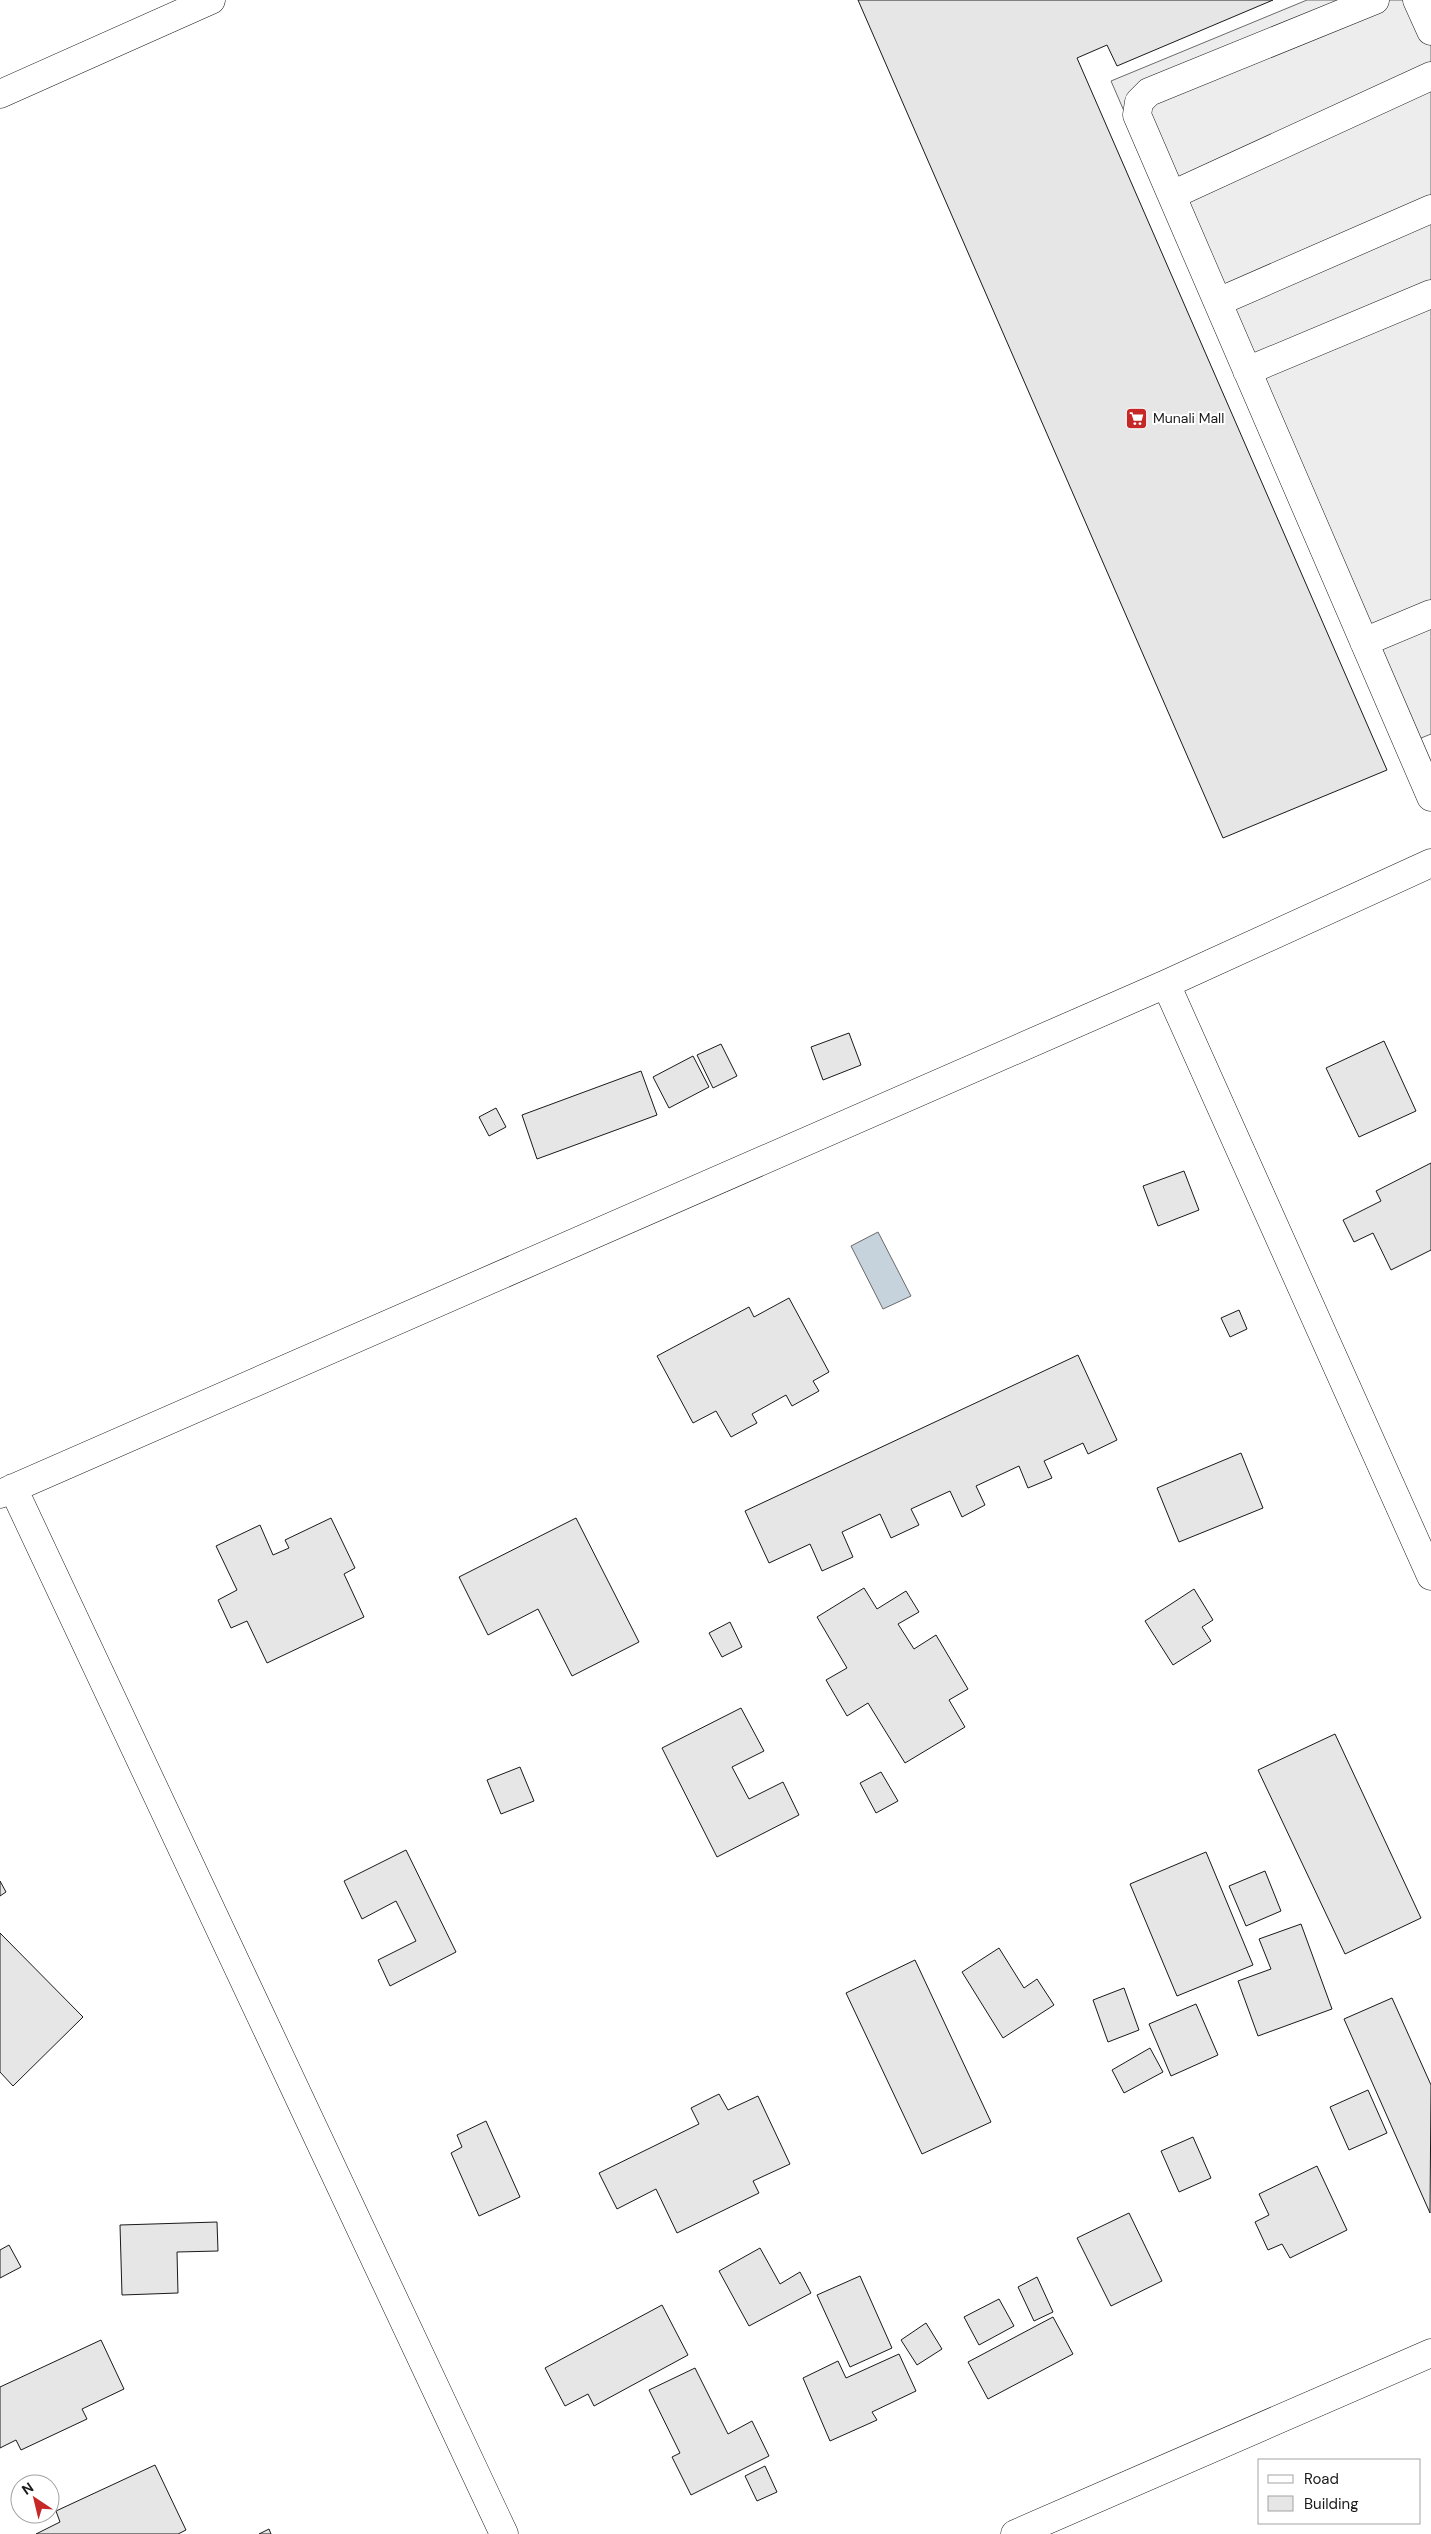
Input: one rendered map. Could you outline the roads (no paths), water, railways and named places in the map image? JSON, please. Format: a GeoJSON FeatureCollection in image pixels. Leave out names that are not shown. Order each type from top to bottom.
{"type":"FeatureCollection","features":[{"type":"Feature","properties":{"kind":"street"},"geometry":{"type":"LineString","coordinates":[[0,94],[211,0]]}},
{"type":"Feature","properties":{"kind":"street"},"geometry":{"type":"LineString","coordinates":[[1375,0],[1149,92],[1139,102],[1136,115],[1364,642],[1428,782]]}},
{"type":"Feature","properties":{"kind":"street"},"geometry":{"type":"LineString","coordinates":[[1417,0],[1431,30]]}},
{"type":"Feature","properties":{"kind":"street"},"geometry":{"type":"LineString","coordinates":[[1172,195],[1431,76]]}},
{"type":"Feature","properties":{"kind":"street"},"geometry":{"type":"LineString","coordinates":[[1218,302],[1431,209]]}},
{"type":"Feature","properties":{"kind":"street"},"geometry":{"type":"LineString","coordinates":[[1247,371],[1431,294]]}},
{"type":"Feature","properties":{"kind":"street"},"geometry":{"type":"LineString","coordinates":[[1364,642],[1431,614]]}},
{"type":"Feature","properties":{"kind":"street"},"geometry":{"type":"LineString","coordinates":[[504,2534],[6,1491],[1166,984],[1431,863]]}},
{"type":"Feature","properties":{"kind":"street"},"geometry":{"type":"LineString","coordinates":[[1166,984],[1431,1576]]}},
{"type":"Feature","properties":{"kind":"street"},"geometry":{"type":"LineString","coordinates":[[1015,2534],[1431,2353]]}},
{"type":"Feature","properties":{"kind":"place","name":"Munali Mall"},"geometry":{"type":"Point","coordinates":[1137,418]}}]}
